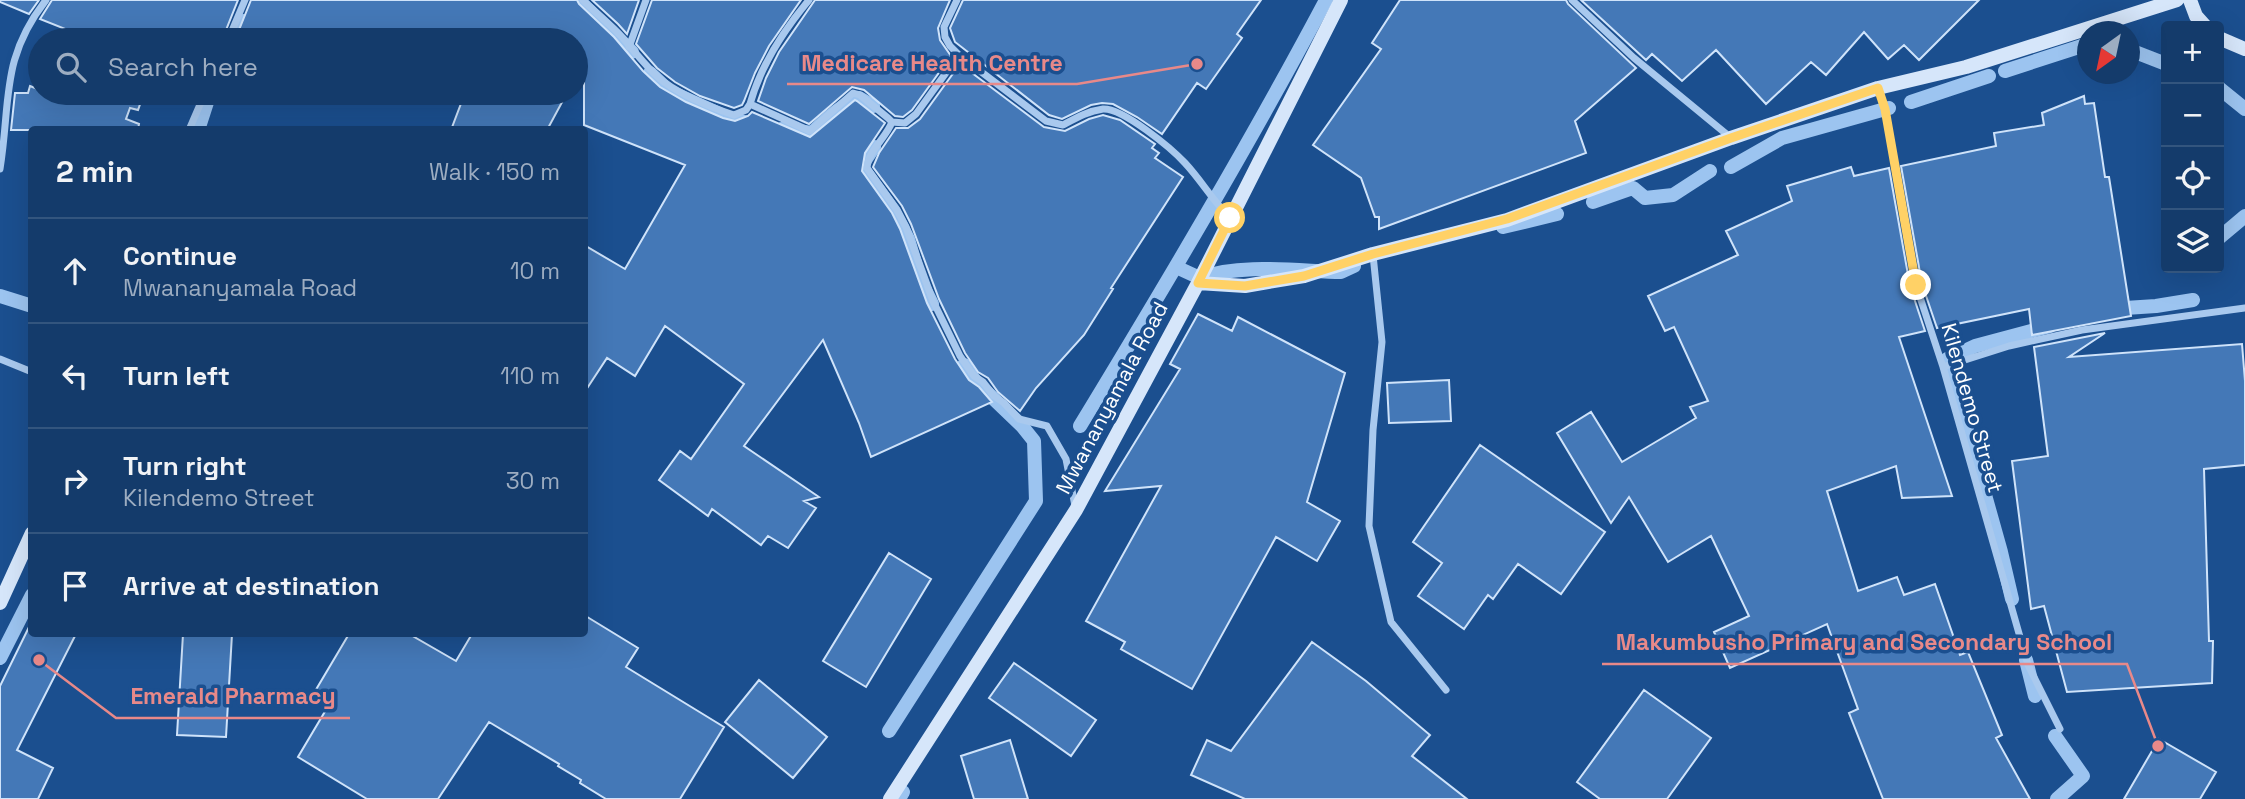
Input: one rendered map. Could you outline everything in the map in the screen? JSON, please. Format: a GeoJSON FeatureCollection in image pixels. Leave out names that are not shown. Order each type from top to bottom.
{"type":"FeatureCollection","features":[{"type":"Feature","properties":{"kind":"street"},"geometry":{"type":"LineString","coordinates":[[0,169],[8,80],[13,55],[31,20],[46,0]]}},
{"type":"Feature","properties":{"kind":"street"},"geometry":{"type":"LineString","coordinates":[[233,28],[245,0]]}},
{"type":"Feature","properties":{"kind":"street"},"geometry":{"type":"LineString","coordinates":[[583,0],[663,81],[687,96],[734,115],[746,110],[750,104],[777,42],[809,0]]}},
{"type":"Feature","properties":{"kind":"street"},"geometry":{"type":"LineString","coordinates":[[629,47],[646,0]]}},
{"type":"Feature","properties":{"kind":"street"},"geometry":{"type":"LineString","coordinates":[[957,0],[944,27],[945,37],[959,55],[1046,121],[1063,125],[1086,113],[1107,109],[1135,122],[1186,164],[1230,218]]}},
{"type":"Feature","properties":{"kind":"street","name":"Mwananyamala Road"},"geometry":{"type":"LineString","coordinates":[[890,799],[1076,510],[1198,283],[1341,0]]}},
{"type":"Feature","properties":{"kind":"street"},"geometry":{"type":"LineString","coordinates":[[1572,0],[1634,58],[1731,138]]}},
{"type":"Feature","properties":{"kind":"street"},"geometry":{"type":"LineString","coordinates":[[1198,283],[1245,286],[1304,276],[1373,254],[1507,219],[1878,88],[1966,66],[2177,0]]}},
{"type":"Feature","properties":{"kind":"street"},"geometry":{"type":"LineString","coordinates":[[2190,0],[2200,21]]}},
{"type":"Feature","properties":{"kind":"street"},"geometry":{"type":"LineString","coordinates":[[2224,40],[2245,49]]}},
{"type":"Feature","properties":{"kind":"street"},"geometry":{"type":"LineString","coordinates":[[2224,41],[2245,62]]}},
{"type":"Feature","properties":{"kind":"street"},"geometry":{"type":"LineString","coordinates":[[750,104],[810,131],[853,93],[869,102],[892,122],[909,121],[959,55]]}},
{"type":"Feature","properties":{"kind":"street","name":"Kilendemo Street"},"geometry":{"type":"LineString","coordinates":[[1878,88],[1885,109],[1916,285],[1943,367],[2028,665],[2060,729]]}},
{"type":"Feature","properties":{"kind":"street"},"geometry":{"type":"LineString","coordinates":[[191,126],[200,105]]}},
{"type":"Feature","properties":{"kind":"street"},"geometry":{"type":"LineString","coordinates":[[892,122],[867,168],[906,227],[933,301],[960,356],[974,376],[1019,419],[1047,426],[1066,459],[1076,510]]}},
{"type":"Feature","properties":{"kind":"street"},"geometry":{"type":"LineString","coordinates":[[1373,254],[1382,342],[1373,430],[1369,526],[1391,622],[1446,690]]}},
{"type":"Feature","properties":{"kind":"street"},"geometry":{"type":"LineString","coordinates":[[1943,367],[2009,346],[2082,330],[2245,308]]}},
{"type":"Feature","properties":{"kind":"street"},"geometry":{"type":"LineString","coordinates":[[0,359],[28,370]]}},
{"type":"Feature","properties":{"kind":"street"},"geometry":{"type":"LineString","coordinates":[[0,603],[28,542]]}},
{"type":"Feature","properties":{"kind":"building"},"geometry":{"type":"Polygon","coordinates":[[[0,0],[39,0],[29,14],[0,0]]]}},
{"type":"Feature","properties":{"kind":"building"},"geometry":{"type":"Polygon","coordinates":[[[52,0],[238,0],[227,28],[63,28],[40,19],[52,0]]]}},
{"type":"Feature","properties":{"kind":"building"},"geometry":{"type":"Polygon","coordinates":[[[251,0],[577,0],[660,87],[723,118],[735,121],[752,112],[810,137],[855,100],[885,123],[865,153],[862,171],[900,229],[927,303],[955,359],[969,380],[992,402],[871,457],[823,340],[744,446],[819,497],[804,501],[816,508],[788,548],[768,536],[761,545],[712,509],[708,516],[659,480],[680,451],[691,459],[744,384],[665,326],[635,376],[607,358],[588,387],[588,247],[625,269],[685,165],[584,125],[584,105],[588,105],[588,28],[240,28],[251,0]]]}},
{"type":"Feature","properties":{"kind":"building"},"geometry":{"type":"Polygon","coordinates":[[[592,0],[639,0],[627,34],[618,24],[592,0]]]}},
{"type":"Feature","properties":{"kind":"building"},"geometry":{"type":"Polygon","coordinates":[[[652,0],[801,0],[769,46],[742,105],[734,108],[700,96],[675,82],[657,68],[636,44],[652,0]]]}},
{"type":"Feature","properties":{"kind":"building"},"geometry":{"type":"Polygon","coordinates":[[[815,0],[950,0],[938,28],[940,40],[951,56],[912,110],[903,117],[895,116],[864,90],[852,87],[809,124],[758,101],[779,52],[815,0]]]}},
{"type":"Feature","properties":{"kind":"building"},"geometry":{"type":"Polygon","coordinates":[[[963,0],[1261,0],[1237,34],[1242,38],[1206,89],[1197,83],[1162,134],[1113,104],[1091,105],[1062,119],[1049,115],[955,42],[950,28],[963,0]]]}},
{"type":"Feature","properties":{"kind":"building"},"geometry":{"type":"Polygon","coordinates":[[[1400,0],[1566,0],[1636,68],[1575,121],[1586,153],[1379,229],[1379,217],[1375,217],[1361,178],[1313,145],[1381,49],[1372,43],[1400,0]]]}},
{"type":"Feature","properties":{"kind":"building"},"geometry":{"type":"Polygon","coordinates":[[[1581,0],[1979,0],[1919,60],[1904,45],[1888,59],[1864,32],[1826,75],[1811,62],[1766,104],[1716,50],[1682,81],[1652,54],[1646,60],[1581,0]]]}},
{"type":"Feature","properties":{"kind":"building"},"geometry":{"type":"Polygon","coordinates":[[[960,64],[1044,127],[1065,131],[1103,115],[1120,120],[1155,144],[1152,148],[1159,153],[1155,158],[1183,177],[1084,335],[1036,388],[1020,411],[998,392],[988,378],[978,372],[965,353],[939,299],[911,224],[902,206],[873,167],[896,128],[908,128],[920,119],[960,64]]]}},
{"type":"Feature","properties":{"kind":"building"},"geometry":{"type":"Polygon","coordinates":[[[15,93],[28,93],[28,105],[140,105],[138,110],[130,108],[126,119],[139,126],[28,126],[28,130],[11,130],[15,93]]]}},
{"type":"Feature","properties":{"kind":"building"},"geometry":{"type":"Polygon","coordinates":[[[2084,96],[2085,104],[2094,103],[2105,177],[2109,177],[2131,316],[2032,335],[2029,309],[1937,328],[1922,284],[1901,166],[1996,146],[1994,133],[2044,125],[2042,113],[2084,96]]]}},
{"type":"Feature","properties":{"kind":"building"},"geometry":{"type":"Polygon","coordinates":[[[460,105],[561,105],[549,126],[453,126],[460,105]]]}},
{"type":"Feature","properties":{"kind":"building"},"geometry":{"type":"Polygon","coordinates":[[[1851,167],[1854,176],[1889,168],[1910,286],[1925,331],[1899,337],[1952,496],[1902,498],[1896,466],[1827,491],[1858,591],[1897,577],[1904,595],[1935,584],[1960,655],[1968,652],[2002,735],[1996,738],[2030,799],[1883,799],[1849,713],[1858,709],[1827,624],[1730,668],[1714,632],[1749,616],[1711,536],[1668,562],[1629,497],[1611,523],[1557,433],[1591,412],[1622,462],[1696,418],[1690,407],[1708,401],[1674,327],[1665,331],[1648,296],[1738,255],[1726,231],[1792,201],[1787,186],[1851,167]]]}},
{"type":"Feature","properties":{"kind":"building"},"geometry":{"type":"Polygon","coordinates":[[[1198,314],[1232,331],[1238,317],[1345,373],[1307,502],[1340,521],[1317,561],[1276,537],[1192,689],[1121,649],[1125,642],[1086,621],[1161,486],[1105,491],[1180,369],[1170,364],[1198,314]]]}},
{"type":"Feature","properties":{"kind":"building"},"geometry":{"type":"Polygon","coordinates":[[[2105,333],[2069,357],[2242,344],[2245,465],[2204,469],[2209,641],[2213,641],[2212,683],[2067,692],[2044,606],[2031,609],[2012,461],[2048,456],[2034,347],[2105,333]]]}},
{"type":"Feature","properties":{"kind":"building"},"geometry":{"type":"Polygon","coordinates":[[[1449,380],[1451,421],[1389,423],[1387,383],[1449,380]]]}},
{"type":"Feature","properties":{"kind":"building"},"geometry":{"type":"Polygon","coordinates":[[[1480,445],[1605,532],[1561,594],[1518,564],[1493,599],[1488,595],[1464,629],[1418,596],[1442,563],[1413,542],[1480,445]]]}},
{"type":"Feature","properties":{"kind":"building"},"geometry":{"type":"Polygon","coordinates":[[[889,553],[931,579],[866,687],[823,661],[889,553]]]}},
{"type":"Feature","properties":{"kind":"building"},"geometry":{"type":"Polygon","coordinates":[[[588,617],[638,648],[626,667],[724,727],[680,799],[606,799],[580,783],[581,780],[558,766],[559,764],[489,722],[438,799],[367,799],[298,757],[330,703],[314,693],[347,637],[414,637],[456,661],[470,637],[588,637],[588,617]]]}},
{"type":"Feature","properties":{"kind":"building"},"geometry":{"type":"Polygon","coordinates":[[[28,629],[28,637],[74,637],[17,750],[53,768],[38,799],[0,799],[0,686],[28,629]]]}},
{"type":"Feature","properties":{"kind":"building"},"geometry":{"type":"Polygon","coordinates":[[[183,637],[232,637],[226,737],[177,735],[183,637]]]}},
{"type":"Feature","properties":{"kind":"building"},"geometry":{"type":"Polygon","coordinates":[[[1312,642],[1366,681],[1430,735],[1412,756],[1467,799],[1245,799],[1191,775],[1207,740],[1231,751],[1312,642]]]}},
{"type":"Feature","properties":{"kind":"building"},"geometry":{"type":"Polygon","coordinates":[[[1014,663],[1096,720],[1071,756],[989,698],[1014,663]]]}},
{"type":"Feature","properties":{"kind":"building"},"geometry":{"type":"Polygon","coordinates":[[[759,680],[827,737],[793,778],[725,722],[759,680]]]}},
{"type":"Feature","properties":{"kind":"building"},"geometry":{"type":"Polygon","coordinates":[[[1644,690],[1711,738],[1667,799],[1600,799],[1577,782],[1644,690]]]}},
{"type":"Feature","properties":{"kind":"building"},"geometry":{"type":"Polygon","coordinates":[[[2159,739],[2216,772],[2200,799],[2124,799],[2159,739]]]}},
{"type":"Feature","properties":{"kind":"building"},"geometry":{"type":"Polygon","coordinates":[[[1010,740],[1028,799],[974,799],[961,756],[1010,740]]]}},
{"type":"Feature","properties":{"kind":"waterway"},"geometry":{"type":"LineString","coordinates":[[578,0],[632,52]]}},
{"type":"Feature","properties":{"kind":"waterway"},"geometry":{"type":"LineString","coordinates":[[1080,426],[1206,215],[1326,0]]}},
{"type":"Feature","properties":{"kind":"waterway"},"geometry":{"type":"LineString","coordinates":[[239,28],[243,21]]}},
{"type":"Feature","properties":{"kind":"waterway"},"geometry":{"type":"LineString","coordinates":[[2005,71],[2077,48]]}},
{"type":"Feature","properties":{"kind":"waterway"},"geometry":{"type":"LineString","coordinates":[[2140,54],[2161,62]]}},
{"type":"Feature","properties":{"kind":"waterway"},"geometry":{"type":"LineString","coordinates":[[650,73],[669,91],[735,121],[752,123]]}},
{"type":"Feature","properties":{"kind":"waterway"},"geometry":{"type":"LineString","coordinates":[[1911,102],[1989,76]]}},
{"type":"Feature","properties":{"kind":"waterway"},"geometry":{"type":"LineString","coordinates":[[2224,92],[2245,109]]}},
{"type":"Feature","properties":{"kind":"waterway"},"geometry":{"type":"LineString","coordinates":[[782,129],[812,133],[852,101],[859,98],[873,106]]}},
{"type":"Feature","properties":{"kind":"waterway"},"geometry":{"type":"LineString","coordinates":[[199,126],[206,105]]}},
{"type":"Feature","properties":{"kind":"waterway"},"geometry":{"type":"LineString","coordinates":[[1731,167],[1782,138],[1889,108]]}},
{"type":"Feature","properties":{"kind":"waterway"},"geometry":{"type":"LineString","coordinates":[[874,147],[861,166],[893,210],[908,239],[920,280],[932,304]]}},
{"type":"Feature","properties":{"kind":"waterway"},"geometry":{"type":"LineString","coordinates":[[1593,202],[1633,188],[1645,198],[1673,195],[1710,171]]}},
{"type":"Feature","properties":{"kind":"waterway"},"geometry":{"type":"LineString","coordinates":[[1503,227],[1557,214]]}},
{"type":"Feature","properties":{"kind":"waterway"},"geometry":{"type":"LineString","coordinates":[[2224,234],[2245,216]]}},
{"type":"Feature","properties":{"kind":"waterway"},"geometry":{"type":"LineString","coordinates":[[1176,267],[1200,278],[1216,273],[1251,269],[1341,272],[1354,266]]}},
{"type":"Feature","properties":{"kind":"waterway"},"geometry":{"type":"LineString","coordinates":[[0,296],[28,305]]}},
{"type":"Feature","properties":{"kind":"waterway"},"geometry":{"type":"LineString","coordinates":[[2110,309],[2193,300]]}},
{"type":"Feature","properties":{"kind":"waterway"},"geometry":{"type":"LineString","coordinates":[[2012,599],[1947,359],[1975,346],[2050,326]]}},
{"type":"Feature","properties":{"kind":"waterway"},"geometry":{"type":"LineString","coordinates":[[889,731],[1036,501],[1034,441],[975,381],[964,365]]}},
{"type":"Feature","properties":{"kind":"waterway"},"geometry":{"type":"LineString","coordinates":[[0,658],[28,603]]}},
{"type":"Feature","properties":{"kind":"waterway"},"geometry":{"type":"LineString","coordinates":[[2026,660],[2035,696]]}},
{"type":"Feature","properties":{"kind":"waterway"},"geometry":{"type":"LineString","coordinates":[[2055,736],[2083,776],[2057,799]]}},
{"type":"Feature","properties":{"kind":"waterway"},"geometry":{"type":"LineString","coordinates":[[899,799],[903,792]]}},
{"type":"Feature","properties":{"kind":"place","name":"Medicare Health Centre"},"geometry":{"type":"Point","coordinates":[1197,64]}},
{"type":"Feature","properties":{"kind":"place","name":"Emerald Pharmacy"},"geometry":{"type":"Point","coordinates":[39,660]}},
{"type":"Feature","properties":{"kind":"place","name":"Makumbusho Primary and Secondary School"},"geometry":{"type":"Point","coordinates":[2158,746]}},
{"type":"Feature","properties":{"kind":"route"},"geometry":{"type":"LineString","coordinates":[[1230,218],[1198,283],[1245,286],[1304,276],[1373,254],[1507,219],[1878,88],[1885,109],[1916,285]]}}]}
